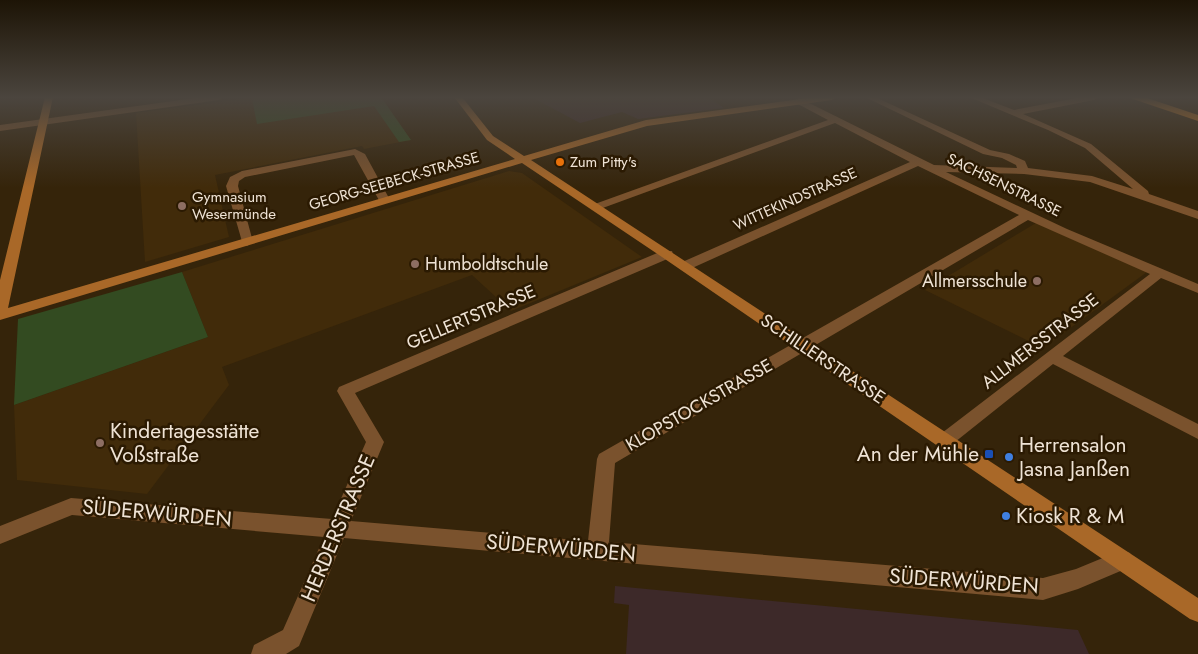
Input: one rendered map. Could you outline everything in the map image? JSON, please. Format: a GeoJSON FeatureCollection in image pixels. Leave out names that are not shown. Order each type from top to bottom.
{"type":"FeatureCollection","features":[{"type":"Feature","properties":{"kind":"street"},"geometry":{"type":"LineString","coordinates":[[0,310],[42,128]]}},
{"type":"Feature","properties":{"kind":"street","name":"SCHILLERSTRASSE"},"geometry":{"type":"LineString","coordinates":[[482,128],[490,138],[685,266],[1198,611]]}},
{"type":"Feature","properties":{"kind":"street","name":"GEORG-SEEBECK-STRASSE"},"geometry":{"type":"LineString","coordinates":[[0,315],[631,128]]}},
{"type":"Feature","properties":{"kind":"street"},"geometry":{"type":"LineString","coordinates":[[596,207],[815,128]]}},
{"type":"Feature","properties":{"kind":"street","name":"SACHSENSTRASSE"},"geometry":{"type":"LineString","coordinates":[[851,128],[1028,215],[1198,289]]}},
{"type":"Feature","properties":{"kind":"street"},"geometry":{"type":"LineString","coordinates":[[934,128],[987,152],[1005,156],[1021,163],[1024,171]]}},
{"type":"Feature","properties":{"kind":"street"},"geometry":{"type":"LineString","coordinates":[[1049,128],[1088,146],[1149,197]]}},
{"type":"Feature","properties":{"kind":"street"},"geometry":{"type":"LineString","coordinates":[[247,242],[232,186],[234,179],[242,174],[356,152],[360,154],[384,200]]}},
{"type":"Feature","properties":{"kind":"street","name":"WITTEKINDSTRASSE"},"geometry":{"type":"LineString","coordinates":[[685,266],[918,162]]}},
{"type":"Feature","properties":{"kind":"street"},"geometry":{"type":"LineString","coordinates":[[934,168],[1024,171],[1092,179],[1198,215]]}},
{"type":"Feature","properties":{"kind":"street","name":"KLOPSTOCKSTRASSE"},"geometry":{"type":"LineString","coordinates":[[598,551],[606,460],[1028,215]]}},
{"type":"Feature","properties":{"kind":"street","name":"GELLERTSTRASSE"},"geometry":{"type":"LineString","coordinates":[[344,391],[666,254]]}},
{"type":"Feature","properties":{"kind":"street","name":"ALLMERSSTRASSE"},"geometry":{"type":"LineString","coordinates":[[944,441],[1160,273]]}},
{"type":"Feature","properties":{"kind":"street"},"geometry":{"type":"LineString","coordinates":[[1052,357],[1198,432]]}},
{"type":"Feature","properties":{"kind":"street","name":"HERDERSTRASSE"},"geometry":{"type":"LineString","coordinates":[[263,654],[291,638],[375,442],[344,391]]}},
{"type":"Feature","properties":{"kind":"street","name":"SÜDERWÜRDEN"},"geometry":{"type":"LineString","coordinates":[[0,534],[71,506],[1042,589],[1078,579],[1122,560]]}},
{"type":"Feature","properties":{"kind":"shaded area","name":"Gymnasium Wesermünde"},"geometry":{"type":"Polygon","coordinates":[[[137,128],[402,128],[411,140],[364,149],[362,146],[215,175],[229,237],[145,262],[137,128]]]}},
{"type":"Feature","properties":{"kind":"shaded area","name":"Humboldtschule"},"geometry":{"type":"Polygon","coordinates":[[[509,171],[522,173],[642,257],[511,311],[472,275],[222,367],[229,385],[147,494],[17,480],[14,405],[208,337],[182,272],[509,171]]]}},
{"type":"Feature","properties":{"kind":"shaded area","name":"Allmersschule"},"geometry":{"type":"Polygon","coordinates":[[[1036,223],[1147,272],[1043,348],[925,290],[1036,223]]]}},
{"type":"Feature","properties":{"kind":"shaded area"},"geometry":{"type":"Polygon","coordinates":[[[615,586],[1078,630],[1089,654],[626,654],[629,605],[614,603],[615,586]]]}},
{"type":"Feature","properties":{"kind":"green space"},"geometry":{"type":"Polygon","coordinates":[[[389,128],[402,128],[411,140],[399,142],[389,128]]]}},
{"type":"Feature","properties":{"kind":"green space"},"geometry":{"type":"Polygon","coordinates":[[[182,272],[208,337],[14,405],[18,319],[182,272]]]}},
{"type":"Feature","properties":{"kind":"place","name":"Zum Pitty's"},"geometry":{"type":"Point","coordinates":[560,162]}},
{"type":"Feature","properties":{"kind":"place","name":"Gymnasium Wesermünde"},"geometry":{"type":"Point","coordinates":[182,206]}},
{"type":"Feature","properties":{"kind":"place","name":"Humboldtschule"},"geometry":{"type":"Point","coordinates":[415,264]}},
{"type":"Feature","properties":{"kind":"place","name":"Allmersschule"},"geometry":{"type":"Point","coordinates":[1037,281]}},
{"type":"Feature","properties":{"kind":"place","name":"Kindertagesstätte Voßstraße"},"geometry":{"type":"Point","coordinates":[100,443]}},
{"type":"Feature","properties":{"kind":"place","name":"An der Mühle"},"geometry":{"type":"Point","coordinates":[989,454]}},
{"type":"Feature","properties":{"kind":"place","name":"Herrensalon Jasna Janßen"},"geometry":{"type":"Point","coordinates":[1009,457]}},
{"type":"Feature","properties":{"kind":"place","name":"Kiosk R & M"},"geometry":{"type":"Point","coordinates":[1006,516]}}]}
